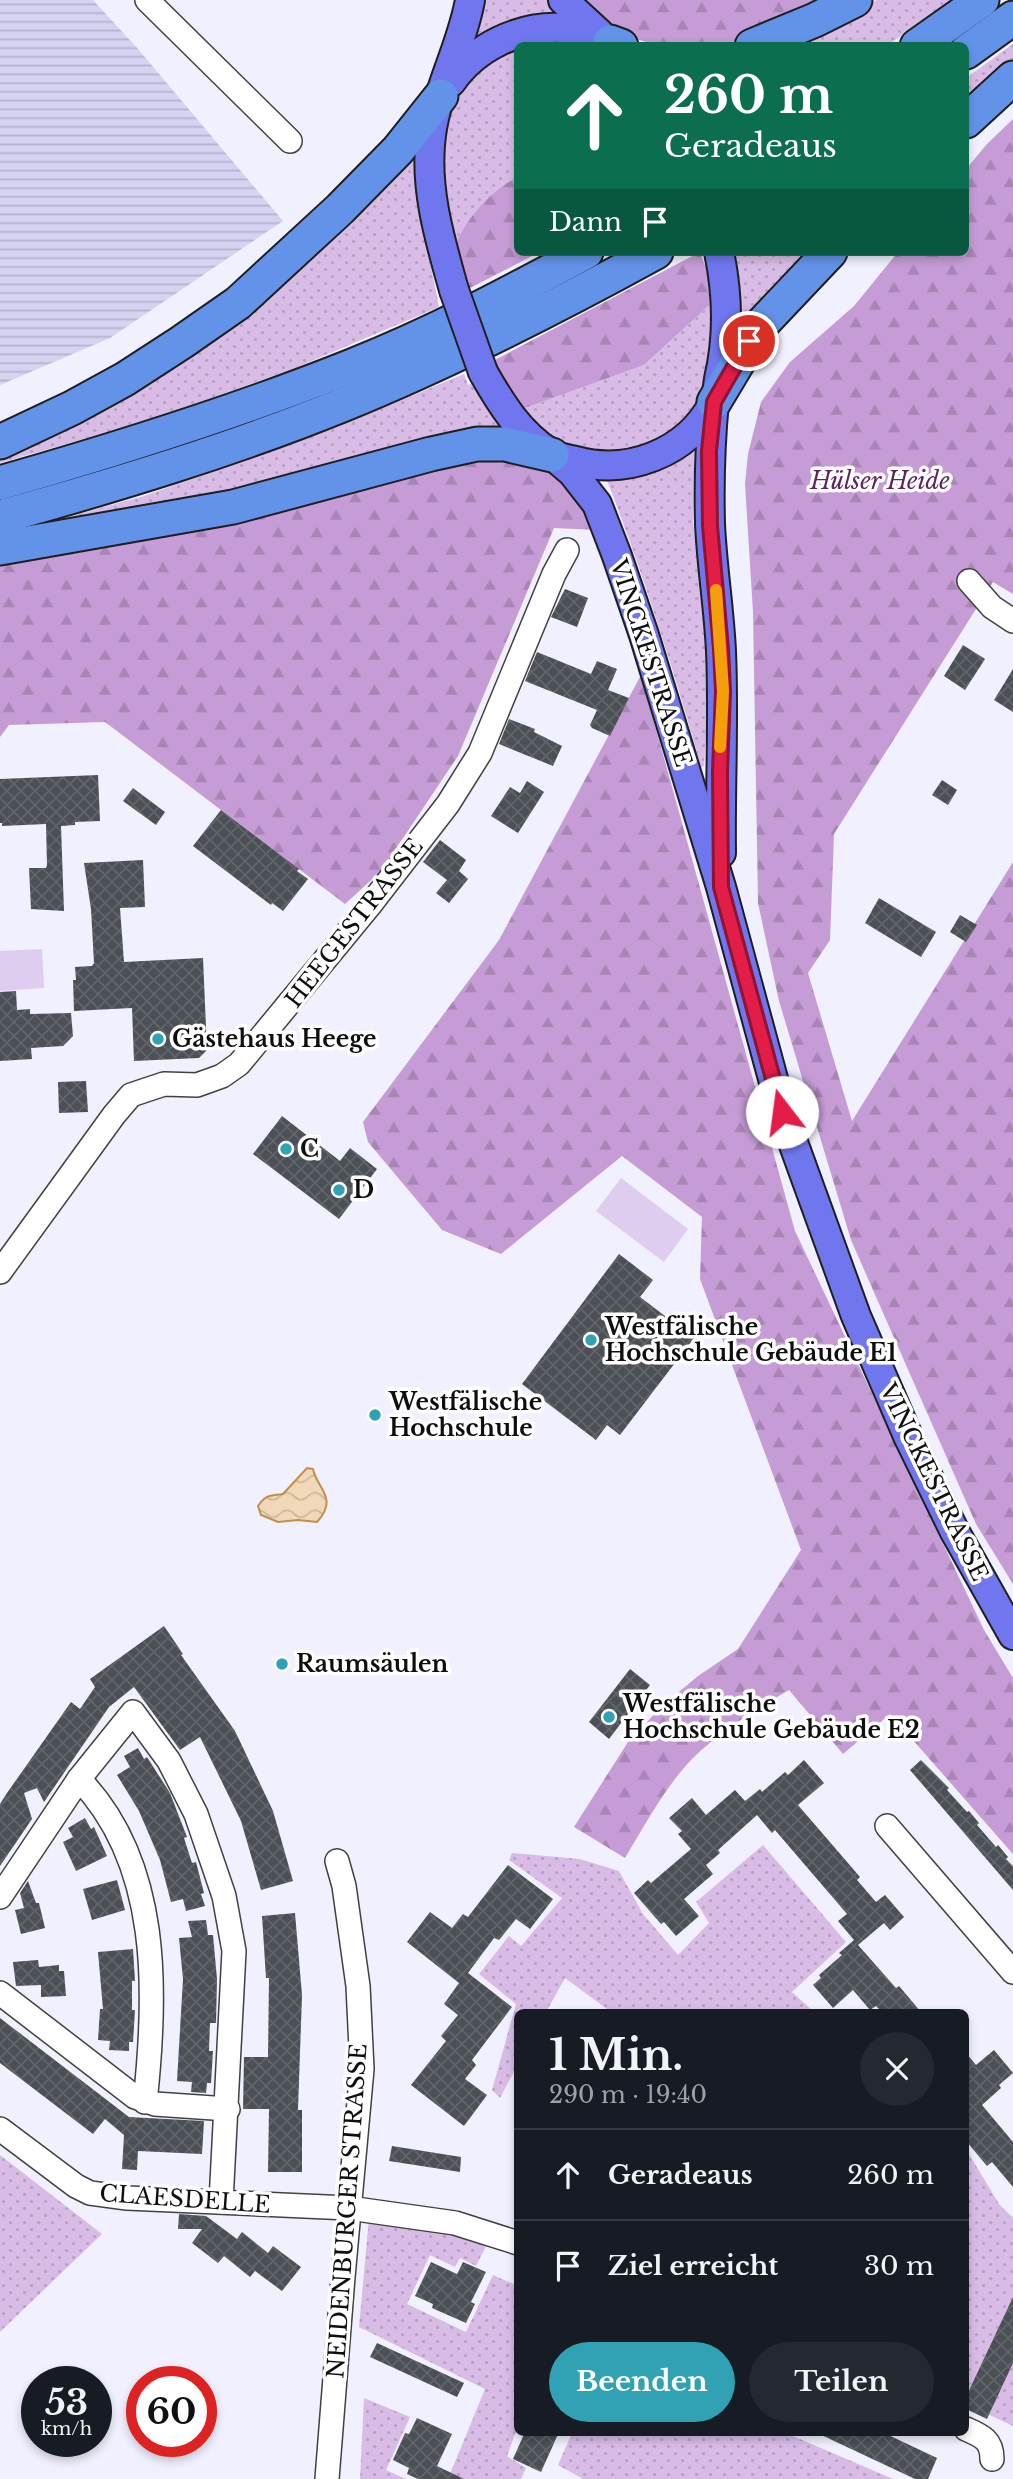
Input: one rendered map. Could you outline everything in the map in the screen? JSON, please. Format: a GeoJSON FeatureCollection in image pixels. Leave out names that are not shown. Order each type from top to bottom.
{"type":"FeatureCollection","features":[{"type":"Feature","properties":{"kind":"highway"},"geometry":{"type":"LineString","coordinates":[[762,42],[816,20],[855,0]]}},
{"type":"Feature","properties":{"kind":"highway"},"geometry":{"type":"LineString","coordinates":[[923,42],[982,0]]}},
{"type":"Feature","properties":{"kind":"highway"},"geometry":{"type":"LineString","coordinates":[[969,50],[1013,18]]}},
{"type":"Feature","properties":{"kind":"highway"},"geometry":{"type":"LineString","coordinates":[[969,118],[1013,78]]}},
{"type":"Feature","properties":{"kind":"highway"},"geometry":{"type":"LineString","coordinates":[[0,442],[125,379],[239,303],[340,209],[398,150],[442,96]]}},
{"type":"Feature","properties":{"kind":"highway"},"geometry":{"type":"LineString","coordinates":[[0,483],[126,447],[265,400],[416,338],[578,256]]}},
{"type":"Feature","properties":{"kind":"highway"},"geometry":{"type":"LineString","coordinates":[[0,517],[136,478],[342,405],[511,328],[648,256]]}},
{"type":"Feature","properties":{"kind":"highway"},"geometry":{"type":"LineString","coordinates":[[714,402],[759,327],[826,256]]}},
{"type":"Feature","properties":{"kind":"highway"},"geometry":{"type":"LineString","coordinates":[[0,548],[233,507],[477,444],[505,444],[552,455]]}},
{"type":"Feature","properties":{"kind":"main road","name":"VINCKESTRASSE"},"geometry":{"type":"LineString","coordinates":[[470,0],[463,32],[431,135],[431,193],[454,290],[484,372],[506,411],[522,432],[552,455],[587,489],[603,518],[644,635],[721,887],[782,1112],[856,1316],[908,1436],[955,1532],[1013,1635]]}},
{"type":"Feature","properties":{"kind":"main road"},"geometry":{"type":"LineString","coordinates":[[563,0],[576,15],[612,42]]}},
{"type":"Feature","properties":{"kind":"main road"},"geometry":{"type":"LineString","coordinates":[[442,96],[454,78],[482,50],[515,35],[563,28],[608,42]]}},
{"type":"Feature","properties":{"kind":"main road","name":"VINCKESTRASSE"},"geometry":{"type":"LineString","coordinates":[[720,256],[727,319],[709,451],[710,526],[723,691],[720,771],[721,887]]}},
{"type":"Feature","properties":{"kind":"main road"},"geometry":{"type":"LineString","coordinates":[[552,455],[606,467],[640,462],[676,445],[698,424],[714,402]]}},
{"type":"Feature","properties":{"kind":"street"},"geometry":{"type":"LineString","coordinates":[[147,0],[290,141]]}},
{"type":"Feature","properties":{"kind":"street","name":"HEEGESTRASSE"},"geometry":{"type":"LineString","coordinates":[[0,1272],[131,1095],[164,1084],[197,1085],[222,1076],[239,1064],[370,905],[448,804],[480,753],[554,574],[567,550]]}},
{"type":"Feature","properties":{"kind":"street"},"geometry":{"type":"LineString","coordinates":[[969,580],[992,607],[1013,621]]}},
{"type":"Feature","properties":{"kind":"street"},"geometry":{"type":"LineString","coordinates":[[0,1898],[79,1779],[133,1712],[169,1760],[195,1814],[224,1896],[234,1951],[228,2109],[221,2202]]}},
{"type":"Feature","properties":{"kind":"street"},"geometry":{"type":"LineString","coordinates":[[79,1779],[98,1798],[117,1830],[147,1924],[153,1987],[145,2102]]}},
{"type":"Feature","properties":{"kind":"street"},"geometry":{"type":"LineString","coordinates":[[887,1826],[1013,1972]]}},
{"type":"Feature","properties":{"kind":"street","name":"NEIDENBURGER STRASSE"},"geometry":{"type":"LineString","coordinates":[[327,2479],[362,2069],[358,1986],[344,1886],[337,1860]]}},
{"type":"Feature","properties":{"kind":"street"},"geometry":{"type":"LineString","coordinates":[[0,1993],[135,2097],[145,2102],[228,2109]]}},
{"type":"Feature","properties":{"kind":"street","name":"CLAESDELLE"},"geometry":{"type":"LineString","coordinates":[[0,2129],[76,2186],[90,2193],[113,2197],[349,2208],[455,2223],[514,2243]]}},
{"type":"Feature","properties":{"kind":"street"},"geometry":{"type":"LineString","coordinates":[[969,2430],[983,2437],[992,2448],[992,2459]]}},
{"type":"Feature","properties":{"kind":"shaded area"},"geometry":{"type":"Polygon","coordinates":[[[0,0],[93,0],[138,49],[283,221],[110,338],[0,385],[0,0]]]}},
{"type":"Feature","properties":{"kind":"shaded area"},"geometry":{"type":"Polygon","coordinates":[[[481,0],[554,0],[566,18],[528,20],[506,25],[473,41],[481,0]]]}},
{"type":"Feature","properties":{"kind":"shaded area"},"geometry":{"type":"Polygon","coordinates":[[[877,0],[952,0],[892,42],[791,42],[877,0]]]}},
{"type":"Feature","properties":{"kind":"shaded area"},"geometry":{"type":"Polygon","coordinates":[[[1013,44],[1013,69],[969,108],[969,76],[1013,44]]]}},
{"type":"Feature","properties":{"kind":"shaded area"},"geometry":{"type":"Polygon","coordinates":[[[514,45],[514,179],[480,207],[454,248],[445,217],[442,133],[455,99],[474,72],[514,45]]]}},
{"type":"Feature","properties":{"kind":"shaded area"},"geometry":{"type":"Polygon","coordinates":[[[419,135],[422,222],[439,307],[295,368],[156,418],[0,463],[0,454],[85,413],[419,135]]]}},
{"type":"Feature","properties":{"kind":"shaded area"},"geometry":{"type":"Polygon","coordinates":[[[732,256],[814,256],[741,332],[732,256]]]}},
{"type":"Feature","properties":{"kind":"shaded area"},"geometry":{"type":"Polygon","coordinates":[[[713,302],[713,367],[691,415],[674,431],[634,451],[606,454],[559,444],[517,411],[644,365],[713,302]]]}},
{"type":"Feature","properties":{"kind":"shaded area"},"geometry":{"type":"Polygon","coordinates":[[[464,374],[468,385],[472,383],[490,413],[506,432],[316,476],[13,532],[144,496],[330,430],[464,374]]]}},
{"type":"Feature","properties":{"kind":"shaded area"},"geometry":{"type":"Polygon","coordinates":[[[695,443],[693,521],[705,623],[708,700],[704,766],[701,767],[657,622],[607,480],[654,469],[695,443]]]}},
{"type":"Feature","properties":{"kind":"shaded area"},"geometry":{"type":"Polygon","coordinates":[[[42,949],[44,988],[0,991],[0,951],[42,949]]]}},
{"type":"Feature","properties":{"kind":"shaded area"},"geometry":{"type":"Polygon","coordinates":[[[621,1178],[688,1229],[664,1262],[596,1211],[621,1178]]]}},
{"type":"Feature","properties":{"kind":"shaded area"},"geometry":{"type":"Polygon","coordinates":[[[763,1845],[846,1942],[792,1992],[811,2009],[607,2009],[565,1978],[548,2009],[515,2009],[516,2004],[479,1974],[509,1936],[521,1946],[562,1898],[509,1860],[512,1853],[580,1859],[619,1871],[643,1914],[678,1955],[709,1923],[696,1902],[763,1845]]]}},
{"type":"Feature","properties":{"kind":"shaded area"},"geometry":{"type":"Polygon","coordinates":[[[514,2011],[514,2072],[500,2098],[492,2090],[514,2011]]]}},
{"type":"Feature","properties":{"kind":"shaded area"},"geometry":{"type":"Polygon","coordinates":[[[969,2154],[999,2204],[1013,2218],[1013,2426],[969,2405],[969,2154]]]}},
{"type":"Feature","properties":{"kind":"shaded area"},"geometry":{"type":"Polygon","coordinates":[[[0,2155],[102,2234],[0,2332],[0,2155]]]}},
{"type":"Feature","properties":{"kind":"shaded area"},"geometry":{"type":"Polygon","coordinates":[[[369,2218],[489,2240],[476,2266],[460,2258],[455,2267],[430,2255],[407,2304],[466,2332],[493,2275],[514,2284],[514,2436],[507,2456],[526,2468],[521,2479],[448,2479],[485,2389],[359,2327],[369,2218]]]}},
{"type":"Feature","properties":{"kind":"shaded area"},"geometry":{"type":"Polygon","coordinates":[[[364,2398],[410,2417],[386,2470],[406,2479],[360,2479],[364,2398]]]}},
{"type":"Feature","properties":{"kind":"shaded area"},"geometry":{"type":"Polygon","coordinates":[[[571,2436],[793,2436],[893,2479],[583,2479],[558,2465],[571,2436]]]}},
{"type":"Feature","properties":{"kind":"green space"},"geometry":{"type":"Polygon","coordinates":[[[580,0],[830,0],[759,34],[732,42],[646,42],[611,32],[580,0]]]}},
{"type":"Feature","properties":{"kind":"green space","name":"Hülser Heide"},"geometry":{"type":"Polygon","coordinates":[[[1013,119],[1013,594],[993,582],[834,834],[830,940],[808,973],[852,1121],[1013,862],[1013,1584],[976,1524],[851,1240],[779,1001],[758,903],[753,612],[745,484],[748,454],[761,402],[790,362],[854,306],[895,256],[969,256],[969,165],[1013,119]]]}},
{"type":"Feature","properties":{"kind":"green space"},"geometry":{"type":"Polygon","coordinates":[[[514,179],[514,256],[532,256],[468,289],[454,248],[480,207],[514,179]]]}},
{"type":"Feature","properties":{"kind":"green space"},"geometry":{"type":"Polygon","coordinates":[[[692,256],[701,256],[713,302],[644,365],[517,411],[493,361],[692,256]]]}},
{"type":"Feature","properties":{"kind":"green space"},"geometry":{"type":"Polygon","coordinates":[[[464,457],[535,459],[565,478],[598,530],[554,528],[458,756],[381,871],[345,904],[105,722],[9,725],[0,737],[0,564],[294,503],[464,457]]]}},
{"type":"Feature","properties":{"kind":"green space"},"geometry":{"type":"Polygon","coordinates":[[[641,675],[795,1231],[984,1630],[1013,1678],[1013,1854],[890,1714],[843,1754],[789,1690],[726,1730],[692,1759],[664,1794],[625,1858],[574,1827],[628,1742],[661,1707],[698,1676],[738,1649],[801,1550],[700,1279],[702,1217],[622,1156],[501,1254],[442,1230],[368,1142],[363,1122],[499,940],[641,675]]]}},
{"type":"Feature","properties":{"kind":"water"},"geometry":{"type":"Polygon","coordinates":[[[307,1468],[313,1469],[325,1494],[326,1506],[317,1522],[278,1522],[261,1515],[258,1506],[263,1499],[283,1494],[307,1468]]]}},
{"type":"Feature","properties":{"kind":"building"},"geometry":{"type":"Polygon","coordinates":[[[565,589],[588,598],[577,627],[551,617],[565,589]]]}},
{"type":"Feature","properties":{"kind":"building"},"geometry":{"type":"Polygon","coordinates":[[[963,645],[985,659],[965,690],[944,676],[963,645]]]}},
{"type":"Feature","properties":{"kind":"building"},"geometry":{"type":"Polygon","coordinates":[[[537,652],[591,674],[597,661],[617,669],[608,690],[629,698],[610,736],[590,725],[597,710],[525,681],[537,652]]]}},
{"type":"Feature","properties":{"kind":"building"},"geometry":{"type":"Polygon","coordinates":[[[1013,669],[1013,712],[994,700],[1013,669]]]}},
{"type":"Feature","properties":{"kind":"building"},"geometry":{"type":"Polygon","coordinates":[[[509,719],[535,729],[534,732],[562,746],[553,766],[499,744],[509,719]]]}},
{"type":"Feature","properties":{"kind":"building"},"geometry":{"type":"Polygon","coordinates":[[[98,775],[100,821],[75,822],[75,825],[61,826],[64,911],[31,909],[29,868],[46,868],[46,824],[2,826],[0,779],[98,775]]]}},
{"type":"Feature","properties":{"kind":"building"},"geometry":{"type":"Polygon","coordinates":[[[942,780],[957,790],[948,805],[932,795],[942,780]]]}},
{"type":"Feature","properties":{"kind":"building"},"geometry":{"type":"Polygon","coordinates":[[[527,781],[544,792],[518,833],[491,816],[510,787],[520,793],[527,781]]]}},
{"type":"Feature","properties":{"kind":"building"},"geometry":{"type":"Polygon","coordinates":[[[133,788],[165,812],[156,825],[123,801],[133,788]]]}},
{"type":"Feature","properties":{"kind":"building"},"geometry":{"type":"Polygon","coordinates":[[[221,810],[299,869],[297,871],[308,879],[283,911],[272,903],[271,905],[193,846],[221,810]]]}},
{"type":"Feature","properties":{"kind":"building"},"geometry":{"type":"Polygon","coordinates":[[[440,840],[466,860],[459,871],[468,879],[449,903],[436,893],[447,880],[423,862],[440,840]]]}},
{"type":"Feature","properties":{"kind":"building"},"geometry":{"type":"Polygon","coordinates":[[[143,860],[145,907],[120,908],[124,962],[203,958],[207,1050],[199,1058],[134,1061],[132,1008],[74,1011],[75,967],[92,966],[94,963],[91,909],[84,863],[143,860]]]}},
{"type":"Feature","properties":{"kind":"building"},"geometry":{"type":"Polygon","coordinates":[[[879,898],[936,932],[921,957],[865,923],[879,898]]]}},
{"type":"Feature","properties":{"kind":"building"},"geometry":{"type":"Polygon","coordinates":[[[960,915],[977,925],[966,942],[950,932],[960,915]]]}},
{"type":"Feature","properties":{"kind":"building"},"geometry":{"type":"Polygon","coordinates":[[[16,991],[17,1010],[30,1009],[30,1014],[71,1013],[73,1036],[63,1046],[31,1048],[32,1059],[0,1061],[0,992],[16,991]]]}},
{"type":"Feature","properties":{"kind":"building"},"geometry":{"type":"Polygon","coordinates":[[[86,1081],[88,1112],[59,1113],[58,1082],[86,1081]]]}},
{"type":"Feature","properties":{"kind":"building"},"geometry":{"type":"Polygon","coordinates":[[[282,1116],[340,1161],[350,1148],[377,1169],[339,1219],[253,1154],[282,1116]]]}},
{"type":"Feature","properties":{"kind":"building","name":"Westfälische Hochschule Gebäude E1"},"geometry":{"type":"Polygon","coordinates":[[[619,1254],[653,1280],[640,1297],[694,1338],[620,1435],[607,1425],[596,1440],[522,1384],[619,1254]]]}},
{"type":"Feature","properties":{"kind":"building"},"geometry":{"type":"Polygon","coordinates":[[[164,1626],[183,1654],[181,1655],[235,1731],[273,1811],[293,1881],[261,1890],[241,1821],[200,1737],[180,1750],[134,1687],[109,1707],[44,1802],[37,1788],[24,1793],[32,1819],[0,1866],[0,1804],[7,1793],[71,1702],[80,1709],[95,1687],[90,1679],[164,1626]]]}},
{"type":"Feature","properties":{"kind":"building"},"geometry":{"type":"Polygon","coordinates":[[[630,1669],[650,1685],[609,1739],[589,1722],[630,1669]]]}},
{"type":"Feature","properties":{"kind":"building"},"geometry":{"type":"Polygon","coordinates":[[[138,1748],[144,1759],[147,1757],[170,1793],[187,1837],[184,1838],[192,1863],[196,1862],[205,1906],[186,1911],[183,1899],[171,1902],[160,1860],[139,1811],[117,1775],[130,1767],[124,1756],[138,1748]]]}},
{"type":"Feature","properties":{"kind":"building"},"geometry":{"type":"Polygon","coordinates":[[[804,1760],[824,1783],[798,1805],[860,1877],[857,1880],[876,1902],[885,1895],[904,1917],[890,1930],[884,1923],[858,1945],[918,2009],[879,2009],[876,2006],[869,2009],[853,1990],[833,2008],[813,1985],[821,1978],[819,1975],[842,1955],[839,1953],[854,1940],[838,1921],[847,1914],[775,1830],[772,1833],[757,1815],[718,1850],[720,1853],[706,1865],[713,1874],[684,1899],[699,1916],[676,1936],[664,1922],[661,1924],[634,1893],[648,1880],[651,1883],[691,1849],[678,1834],[682,1831],[669,1818],[692,1798],[706,1815],[735,1790],[745,1801],[760,1789],[762,1792],[785,1772],[788,1775],[804,1760]]]}},
{"type":"Feature","properties":{"kind":"building"},"geometry":{"type":"Polygon","coordinates":[[[921,1760],[949,1788],[947,1790],[967,1812],[969,1811],[996,1847],[998,1845],[1008,1857],[1006,1859],[1013,1866],[1013,1890],[910,1770],[921,1760]]]}},
{"type":"Feature","properties":{"kind":"building"},"geometry":{"type":"Polygon","coordinates":[[[85,1818],[91,1829],[94,1827],[107,1856],[76,1871],[63,1842],[73,1837],[68,1828],[85,1818]]]}},
{"type":"Feature","properties":{"kind":"building"},"geometry":{"type":"Polygon","coordinates":[[[508,1865],[553,1899],[530,1929],[516,1919],[499,1940],[494,1938],[468,1973],[512,2007],[472,2060],[476,2065],[465,2079],[487,2095],[464,2126],[411,2085],[446,2041],[441,2036],[458,2015],[444,2004],[459,1983],[407,1942],[430,1912],[452,1928],[463,1914],[468,1917],[508,1865]]]}},
{"type":"Feature","properties":{"kind":"building"},"geometry":{"type":"Polygon","coordinates":[[[117,1880],[125,1910],[92,1920],[83,1889],[117,1880]]]}},
{"type":"Feature","properties":{"kind":"building"},"geometry":{"type":"Polygon","coordinates":[[[28,1881],[36,1903],[39,1903],[45,1928],[21,1934],[15,1910],[24,1908],[20,1893],[28,1881]]]}},
{"type":"Feature","properties":{"kind":"building"},"geometry":{"type":"Polygon","coordinates":[[[295,1913],[302,1995],[298,2110],[302,2110],[302,2172],[268,2172],[269,2109],[243,2109],[244,2057],[268,2057],[269,1978],[266,1978],[262,1916],[295,1913]]]}},
{"type":"Feature","properties":{"kind":"building"},"geometry":{"type":"Polygon","coordinates":[[[206,1920],[208,1935],[213,1935],[217,1979],[216,2023],[210,2023],[209,2051],[213,2051],[211,2083],[207,2083],[206,2093],[191,2092],[192,2082],[177,2081],[183,1979],[179,1938],[192,1937],[188,1921],[206,1920]]]}},
{"type":"Feature","properties":{"kind":"building"},"geometry":{"type":"Polygon","coordinates":[[[133,1949],[133,2042],[129,2042],[129,2051],[109,2050],[110,2041],[98,2040],[100,2009],[103,2009],[98,1952],[133,1949]]]}},
{"type":"Feature","properties":{"kind":"building"},"geometry":{"type":"Polygon","coordinates":[[[38,1960],[39,1967],[59,1965],[59,1971],[64,1971],[66,1996],[41,1997],[41,1985],[16,1986],[13,1962],[38,1960]]]}},
{"type":"Feature","properties":{"kind":"building"},"geometry":{"type":"Polygon","coordinates":[[[0,2018],[129,2117],[204,2121],[202,2154],[138,2151],[137,2170],[122,2169],[124,2135],[105,2119],[93,2134],[0,2063],[0,2018]]]}},
{"type":"Feature","properties":{"kind":"building"},"geometry":{"type":"Polygon","coordinates":[[[994,2050],[1013,2073],[982,2105],[1013,2142],[1013,2187],[992,2162],[987,2166],[969,2145],[969,2057],[976,2065],[994,2050]]]}},
{"type":"Feature","properties":{"kind":"building"},"geometry":{"type":"Polygon","coordinates":[[[392,2146],[461,2157],[460,2172],[389,2161],[392,2146]]]}},
{"type":"Feature","properties":{"kind":"building"},"geometry":{"type":"Polygon","coordinates":[[[179,2214],[206,2216],[237,2239],[242,2232],[268,2253],[273,2246],[301,2267],[282,2291],[255,2271],[250,2277],[224,2256],[218,2263],[192,2243],[202,2229],[178,2229],[179,2214]]]}},
{"type":"Feature","properties":{"kind":"building"},"geometry":{"type":"Polygon","coordinates":[[[431,2262],[457,2274],[463,2262],[486,2272],[471,2302],[475,2304],[466,2323],[432,2308],[433,2304],[415,2296],[431,2262]]]}},
{"type":"Feature","properties":{"kind":"building"},"geometry":{"type":"Polygon","coordinates":[[[1013,2297],[1013,2363],[987,2419],[969,2410],[969,2391],[1013,2297]]]}},
{"type":"Feature","properties":{"kind":"building"},"geometry":{"type":"Polygon","coordinates":[[[377,2343],[464,2383],[457,2397],[370,2357],[377,2343]]]}},
{"type":"Feature","properties":{"kind":"building"},"geometry":{"type":"Polygon","coordinates":[[[417,2418],[452,2434],[437,2466],[464,2479],[418,2479],[407,2474],[409,2468],[393,2460],[405,2433],[409,2434],[417,2418]]]}},
{"type":"Feature","properties":{"kind":"building"},"geometry":{"type":"Polygon","coordinates":[[[523,2436],[557,2436],[541,2472],[513,2459],[523,2436]]]}},
{"type":"Feature","properties":{"kind":"building"},"geometry":{"type":"Polygon","coordinates":[[[824,2436],[890,2436],[937,2458],[928,2479],[915,2479],[824,2436]]]}},
{"type":"Feature","properties":{"kind":"slow traffic"},"geometry":{"type":"LineString","coordinates":[[716,590],[723,691],[720,747]]}},
{"type":"Feature","properties":{"kind":"place","name":"Gästehaus Heege"},"geometry":{"type":"Point","coordinates":[158,1039]}},
{"type":"Feature","properties":{"kind":"place","name":"C"},"geometry":{"type":"Point","coordinates":[286,1149]}},
{"type":"Feature","properties":{"kind":"place","name":"D"},"geometry":{"type":"Point","coordinates":[339,1190]}},
{"type":"Feature","properties":{"kind":"place","name":"Westfälische Hochschule Gebäude E1"},"geometry":{"type":"Point","coordinates":[591,1340]}},
{"type":"Feature","properties":{"kind":"place","name":"Westfälische Hochschule"},"geometry":{"type":"Point","coordinates":[375,1415]}},
{"type":"Feature","properties":{"kind":"place","name":"Raumsäulen"},"geometry":{"type":"Point","coordinates":[282,1664]}},
{"type":"Feature","properties":{"kind":"place","name":"Westfälische Hochschule Gebäude E2"},"geometry":{"type":"Point","coordinates":[609,1717]}},
{"type":"Feature","properties":{"kind":"route"},"geometry":{"type":"LineString","coordinates":[[749,341],[714,402],[709,451],[710,526],[723,691],[720,729],[721,887],[782,1112]]}}]}
